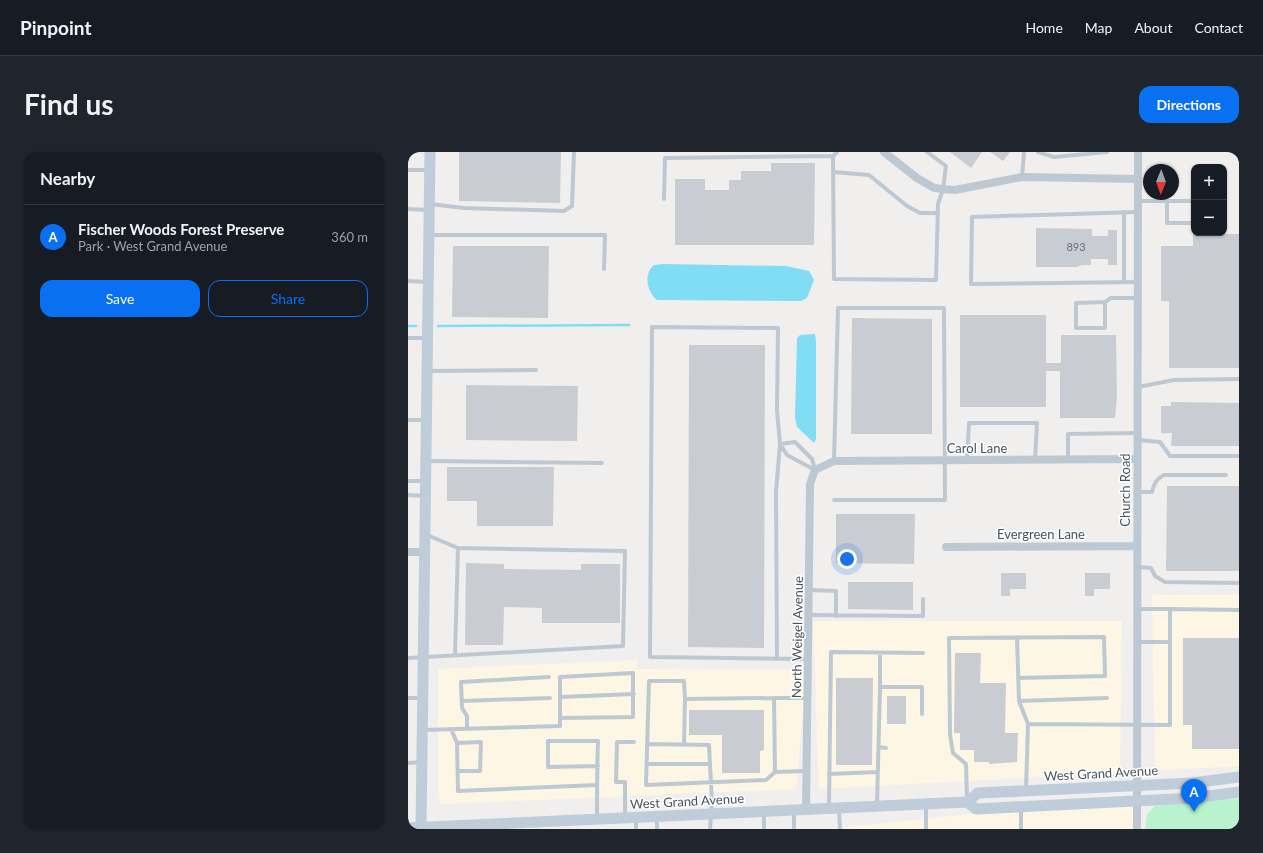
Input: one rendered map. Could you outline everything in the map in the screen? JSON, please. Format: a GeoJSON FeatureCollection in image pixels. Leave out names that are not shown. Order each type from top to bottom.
{"type":"FeatureCollection","features":[{"type":"Feature","properties":{"kind":"main road"},"geometry":{"type":"LineString","coordinates":[[421,828],[427,496],[427,338],[430,152]]}},
{"type":"Feature","properties":{"kind":"main road","name":"West Grand Avenue"},"geometry":{"type":"LineString","coordinates":[[408,828],[557,825],[597,820],[632,822],[657,817],[967,802],[978,793],[1138,786],[1198,782],[1239,777]]}},
{"type":"Feature","properties":{"kind":"main road","name":"West Grand Avenue"},"geometry":{"type":"LineString","coordinates":[[967,802],[976,809],[1194,798],[1239,792]]}},
{"type":"Feature","properties":{"kind":"street"},"geometry":{"type":"LineString","coordinates":[[884,152],[917,178],[934,188],[943,189],[954,190],[1022,177],[1138,180]]}},
{"type":"Feature","properties":{"kind":"street","name":"Church Road"},"geometry":{"type":"LineString","coordinates":[[1137,829],[1138,152]]}},
{"type":"Feature","properties":{"kind":"street","name":"Carol Lane"},"geometry":{"type":"LineString","coordinates":[[817,469],[834,461],[1137,459]]}},
{"type":"Feature","properties":{"kind":"street","name":"North Weigel Avenue"},"geometry":{"type":"LineString","coordinates":[[806,810],[810,484],[817,469]]}},
{"type":"Feature","properties":{"kind":"street","name":"Evergreen Lane"},"geometry":{"type":"LineString","coordinates":[[946,546],[1137,546]]}},
{"type":"Feature","properties":{"kind":"street"},"geometry":{"type":"LineString","coordinates":[[408,552],[426,552]]}},
{"type":"Feature","properties":{"kind":"lane"},"geometry":{"type":"LineString","coordinates":[[408,209],[430,207],[564,211],[572,206],[574,152]]}},
{"type":"Feature","properties":{"kind":"lane"},"geometry":{"type":"LineString","coordinates":[[664,198],[665,158],[833,156],[837,152]]}},
{"type":"Feature","properties":{"kind":"lane"},"geometry":{"type":"LineString","coordinates":[[833,156],[834,279],[936,280],[938,204],[943,189],[946,166],[927,152]]}},
{"type":"Feature","properties":{"kind":"lane"},"geometry":{"type":"LineString","coordinates":[[1022,177],[1024,152]]}},
{"type":"Feature","properties":{"kind":"lane"},"geometry":{"type":"LineString","coordinates":[[1038,152],[1054,157],[1107,152]]}},
{"type":"Feature","properties":{"kind":"lane"},"geometry":{"type":"LineString","coordinates":[[408,170],[430,170]]}},
{"type":"Feature","properties":{"kind":"lane"},"geometry":{"type":"LineString","coordinates":[[833,172],[869,175],[907,206],[920,213],[938,213]]}},
{"type":"Feature","properties":{"kind":"lane"},"geometry":{"type":"LineString","coordinates":[[1138,201],[1191,202]]}},
{"type":"Feature","properties":{"kind":"lane"},"geometry":{"type":"LineString","coordinates":[[1168,201],[1167,223],[1191,223]]}},
{"type":"Feature","properties":{"kind":"lane"},"geometry":{"type":"LineString","coordinates":[[1124,212],[1124,282]]}},
{"type":"Feature","properties":{"kind":"lane"},"geometry":{"type":"LineString","coordinates":[[1138,212],[972,217],[971,284],[1138,282]]}},
{"type":"Feature","properties":{"kind":"lane"},"geometry":{"type":"LineString","coordinates":[[429,235],[605,235],[604,269]]}},
{"type":"Feature","properties":{"kind":"lane"},"geometry":{"type":"LineString","coordinates":[[408,281],[429,282]]}},
{"type":"Feature","properties":{"kind":"lane"},"geometry":{"type":"LineString","coordinates":[[1105,302],[1105,328],[1076,328],[1076,303],[1105,302],[1112,298],[1138,298]]}},
{"type":"Feature","properties":{"kind":"lane"},"geometry":{"type":"LineString","coordinates":[[834,461],[838,308],[944,308],[946,461],[945,500],[834,500]]}},
{"type":"Feature","properties":{"kind":"lane"},"geometry":{"type":"LineString","coordinates":[[777,659],[776,492],[780,444],[778,410],[778,328],[652,327],[650,657],[777,659],[809,659]]}},
{"type":"Feature","properties":{"kind":"lane"},"geometry":{"type":"LineString","coordinates":[[408,338],[427,338]]}},
{"type":"Feature","properties":{"kind":"lane"},"geometry":{"type":"LineString","coordinates":[[428,371],[536,370]]}},
{"type":"Feature","properties":{"kind":"lane"},"geometry":{"type":"LineString","coordinates":[[1138,387],[1174,380],[1239,379]]}},
{"type":"Feature","properties":{"kind":"lane"},"geometry":{"type":"LineString","coordinates":[[408,420],[428,420]]}},
{"type":"Feature","properties":{"kind":"lane"},"geometry":{"type":"LineString","coordinates":[[967,460],[969,423],[1036,424],[1035,460]]}},
{"type":"Feature","properties":{"kind":"lane"},"geometry":{"type":"LineString","coordinates":[[1068,460],[1068,434],[1138,436],[1160,442],[1170,456],[1239,456]]}},
{"type":"Feature","properties":{"kind":"lane"},"geometry":{"type":"LineString","coordinates":[[780,444],[795,442],[812,459],[817,469]]}},
{"type":"Feature","properties":{"kind":"lane"},"geometry":{"type":"LineString","coordinates":[[780,444],[787,455],[817,469]]}},
{"type":"Feature","properties":{"kind":"lane"},"geometry":{"type":"LineString","coordinates":[[427,461],[602,463]]}},
{"type":"Feature","properties":{"kind":"lane"},"geometry":{"type":"LineString","coordinates":[[1137,492],[1152,492],[1153,485],[1158,478],[1164,474],[1226,475]]}},
{"type":"Feature","properties":{"kind":"lane"},"geometry":{"type":"LineString","coordinates":[[408,481],[427,481]]}},
{"type":"Feature","properties":{"kind":"lane"},"geometry":{"type":"LineString","coordinates":[[408,495],[427,496]]}},
{"type":"Feature","properties":{"kind":"lane"},"geometry":{"type":"LineString","coordinates":[[408,658],[424,655],[623,646],[625,551],[458,548],[426,535]]}},
{"type":"Feature","properties":{"kind":"lane"},"geometry":{"type":"LineString","coordinates":[[455,654],[458,548]]}},
{"type":"Feature","properties":{"kind":"lane"},"geometry":{"type":"LineString","coordinates":[[1137,567],[1151,568],[1155,576],[1165,582],[1239,583]]}},
{"type":"Feature","properties":{"kind":"lane"},"geometry":{"type":"LineString","coordinates":[[809,590],[836,591],[836,616]]}},
{"type":"Feature","properties":{"kind":"lane"},"geometry":{"type":"LineString","coordinates":[[809,615],[923,616],[923,599]]}},
{"type":"Feature","properties":{"kind":"lane"},"geometry":{"type":"LineString","coordinates":[[1137,609],[1239,610]]}},
{"type":"Feature","properties":{"kind":"lane"},"geometry":{"type":"LineString","coordinates":[[1028,724],[1137,723],[1170,725],[1170,609]]}},
{"type":"Feature","properties":{"kind":"lane"},"geometry":{"type":"LineString","coordinates":[[967,802],[966,764],[953,753],[950,735],[949,638],[1104,637],[1105,676],[1018,678]]}},
{"type":"Feature","properties":{"kind":"lane"},"geometry":{"type":"LineString","coordinates":[[1017,638],[1019,701],[1028,724],[1026,791]]}},
{"type":"Feature","properties":{"kind":"lane"},"geometry":{"type":"LineString","coordinates":[[1137,642],[1170,642]]}},
{"type":"Feature","properties":{"kind":"lane"},"geometry":{"type":"LineString","coordinates":[[840,829],[834,808],[829,774],[831,652],[923,653]]}},
{"type":"Feature","properties":{"kind":"lane"},"geometry":{"type":"LineString","coordinates":[[877,807],[880,652]]}},
{"type":"Feature","properties":{"kind":"lane"},"geometry":{"type":"LineString","coordinates":[[423,730],[560,726],[560,718],[560,697],[560,676],[633,673],[633,717],[560,718]]}},
{"type":"Feature","properties":{"kind":"lane"},"geometry":{"type":"LineString","coordinates":[[467,729],[467,716],[462,708],[461,682],[549,677]]}},
{"type":"Feature","properties":{"kind":"lane"},"geometry":{"type":"LineString","coordinates":[[684,744],[684,681],[649,681],[646,785],[766,780],[775,772],[807,771]]}},
{"type":"Feature","properties":{"kind":"lane"},"geometry":{"type":"LineString","coordinates":[[880,687],[922,687],[922,714]]}},
{"type":"Feature","properties":{"kind":"lane"},"geometry":{"type":"LineString","coordinates":[[560,697],[634,694]]}},
{"type":"Feature","properties":{"kind":"lane"},"geometry":{"type":"LineString","coordinates":[[408,698],[424,698]]}},
{"type":"Feature","properties":{"kind":"lane"},"geometry":{"type":"LineString","coordinates":[[462,701],[550,698]]}},
{"type":"Feature","properties":{"kind":"lane"},"geometry":{"type":"LineString","coordinates":[[774,698],[775,772]]}},
{"type":"Feature","properties":{"kind":"lane"},"geometry":{"type":"LineString","coordinates":[[685,699],[808,698]]}},
{"type":"Feature","properties":{"kind":"lane"},"geometry":{"type":"LineString","coordinates":[[1019,701],[1106,698]]}},
{"type":"Feature","properties":{"kind":"lane"},"geometry":{"type":"LineString","coordinates":[[451,729],[457,743],[458,791],[597,785]]}},
{"type":"Feature","properties":{"kind":"lane"},"geometry":{"type":"LineString","coordinates":[[597,820],[597,785],[598,766],[598,741],[548,741],[548,767],[598,766]]}},
{"type":"Feature","properties":{"kind":"lane"},"geometry":{"type":"LineString","coordinates":[[457,743],[481,742],[480,771],[458,771]]}},
{"type":"Feature","properties":{"kind":"lane"},"geometry":{"type":"LineString","coordinates":[[632,822],[625,782],[616,782],[617,742],[634,742]]}},
{"type":"Feature","properties":{"kind":"lane"},"geometry":{"type":"LineString","coordinates":[[647,744],[709,745],[711,782],[710,829]]}},
{"type":"Feature","properties":{"kind":"lane"},"geometry":{"type":"LineString","coordinates":[[879,747],[886,748]]}},
{"type":"Feature","properties":{"kind":"lane"},"geometry":{"type":"LineString","coordinates":[[408,763],[423,762]]}},
{"type":"Feature","properties":{"kind":"lane"},"geometry":{"type":"LineString","coordinates":[[646,764],[710,764]]}},
{"type":"Feature","properties":{"kind":"lane"},"geometry":{"type":"LineString","coordinates":[[829,774],[878,772]]}},
{"type":"Feature","properties":{"kind":"lane"},"geometry":{"type":"LineString","coordinates":[[926,804],[926,829]]}},
{"type":"Feature","properties":{"kind":"lane"},"geometry":{"type":"LineString","coordinates":[[1021,807],[1021,829]]}},
{"type":"Feature","properties":{"kind":"lane"},"geometry":{"type":"LineString","coordinates":[[794,810],[794,829]]}},
{"type":"Feature","properties":{"kind":"lane"},"geometry":{"type":"LineString","coordinates":[[764,812],[764,829]]}},
{"type":"Feature","properties":{"kind":"lane"},"geometry":{"type":"LineString","coordinates":[[657,817],[657,829]]}},
{"type":"Feature","properties":{"kind":"shaded area"},"geometry":{"type":"Polygon","coordinates":[[[1152,595],[1239,595],[1239,766],[1163,770],[1155,765],[1152,595]]]}},
{"type":"Feature","properties":{"kind":"shaded area"},"geometry":{"type":"Polygon","coordinates":[[[813,621],[1122,621],[1120,769],[1117,773],[819,789],[813,621]]]}},
{"type":"Feature","properties":{"kind":"shaded area"},"geometry":{"type":"Polygon","coordinates":[[[637,660],[637,669],[807,670],[796,789],[441,804],[438,795],[438,669],[637,660]]]}},
{"type":"Feature","properties":{"kind":"shaded area"},"geometry":{"type":"Polygon","coordinates":[[[1135,796],[1135,829],[831,829],[1135,796]]]}},
{"type":"Feature","properties":{"kind":"green space"},"geometry":{"type":"Polygon","coordinates":[[[1239,798],[1239,829],[1145,829],[1147,814],[1155,806],[1239,798]]]}},
{"type":"Feature","properties":{"kind":"water"},"geometry":{"type":"Polygon","coordinates":[[[654,265],[786,266],[809,271],[814,280],[807,298],[801,301],[657,300],[649,288],[647,278],[648,273],[654,265]]]}},
{"type":"Feature","properties":{"kind":"water"},"geometry":{"type":"Polygon","coordinates":[[[815,334],[816,439],[814,443],[797,427],[795,417],[797,338],[800,335],[815,334]]]}},
{"type":"Feature","properties":{"kind":"building"},"geometry":{"type":"Polygon","coordinates":[[[459,152],[561,152],[560,203],[459,201],[459,152]]]}},
{"type":"Feature","properties":{"kind":"building"},"geometry":{"type":"Polygon","coordinates":[[[950,152],[982,152],[971,168],[950,152]]]}},
{"type":"Feature","properties":{"kind":"building"},"geometry":{"type":"Polygon","coordinates":[[[990,152],[1010,152],[1003,161],[990,152]]]}},
{"type":"Feature","properties":{"kind":"building"},"geometry":{"type":"Polygon","coordinates":[[[771,163],[815,163],[814,245],[675,245],[675,179],[705,179],[705,190],[729,190],[729,180],[741,180],[741,171],[771,171],[771,163]]]}},
{"type":"Feature","properties":{"kind":"building"},"geometry":{"type":"Polygon","coordinates":[[[1036,228],[1092,229],[1092,236],[1108,236],[1108,230],[1117,230],[1117,265],[1108,265],[1108,259],[1091,259],[1091,265],[1082,265],[1077,267],[1036,267],[1036,228]]]}},
{"type":"Feature","properties":{"kind":"building"},"geometry":{"type":"Polygon","coordinates":[[[1227,234],[1239,234],[1239,368],[1169,368],[1169,301],[1161,301],[1161,246],[1193,246],[1193,236],[1227,236],[1227,234]]]}},
{"type":"Feature","properties":{"kind":"building"},"geometry":{"type":"Polygon","coordinates":[[[453,246],[549,246],[548,318],[452,317],[453,246]]]}},
{"type":"Feature","properties":{"kind":"building"},"geometry":{"type":"Polygon","coordinates":[[[960,315],[1046,315],[1046,363],[1061,363],[1061,335],[1116,335],[1117,397],[1115,418],[1060,418],[1060,371],[1046,371],[1046,407],[960,407],[960,315]]]}},
{"type":"Feature","properties":{"kind":"building"},"geometry":{"type":"Polygon","coordinates":[[[852,318],[932,319],[932,434],[851,434],[852,318]]]}},
{"type":"Feature","properties":{"kind":"building"},"geometry":{"type":"Polygon","coordinates":[[[689,345],[765,345],[764,648],[688,647],[689,345]]]}},
{"type":"Feature","properties":{"kind":"building"},"geometry":{"type":"Polygon","coordinates":[[[466,385],[578,386],[577,441],[466,440],[466,385]]]}},
{"type":"Feature","properties":{"kind":"building"},"geometry":{"type":"Polygon","coordinates":[[[1171,402],[1239,403],[1239,446],[1171,446],[1172,433],[1161,433],[1161,406],[1171,406],[1171,402]]]}},
{"type":"Feature","properties":{"kind":"building"},"geometry":{"type":"Polygon","coordinates":[[[447,467],[554,467],[553,526],[477,526],[477,501],[447,501],[447,467]]]}},
{"type":"Feature","properties":{"kind":"building"},"geometry":{"type":"Polygon","coordinates":[[[1167,486],[1239,486],[1239,571],[1166,571],[1167,486]]]}},
{"type":"Feature","properties":{"kind":"building"},"geometry":{"type":"Polygon","coordinates":[[[836,514],[915,514],[914,564],[836,563],[836,514]]]}},
{"type":"Feature","properties":{"kind":"building"},"geometry":{"type":"Polygon","coordinates":[[[466,563],[504,564],[504,569],[581,570],[581,564],[620,564],[620,623],[542,623],[542,608],[504,607],[503,645],[465,645],[466,563]]]}},
{"type":"Feature","properties":{"kind":"building"},"geometry":{"type":"Polygon","coordinates":[[[1001,573],[1026,573],[1026,589],[1010,589],[1010,596],[1001,596],[1001,573]]]}},
{"type":"Feature","properties":{"kind":"building"},"geometry":{"type":"Polygon","coordinates":[[[1085,573],[1110,573],[1110,589],[1094,589],[1094,596],[1085,596],[1085,573]]]}},
{"type":"Feature","properties":{"kind":"building"},"geometry":{"type":"Polygon","coordinates":[[[848,582],[913,582],[913,610],[848,609],[848,582]]]}},
{"type":"Feature","properties":{"kind":"building"},"geometry":{"type":"Polygon","coordinates":[[[1183,638],[1239,638],[1239,749],[1192,749],[1192,725],[1183,725],[1183,638]]]}},
{"type":"Feature","properties":{"kind":"building"},"geometry":{"type":"Polygon","coordinates":[[[955,653],[981,653],[980,683],[1006,683],[1005,733],[1018,733],[1017,762],[989,764],[989,762],[974,762],[974,750],[960,750],[960,733],[954,733],[955,653]]]}},
{"type":"Feature","properties":{"kind":"building"},"geometry":{"type":"Polygon","coordinates":[[[836,678],[873,678],[872,765],[836,765],[836,678]]]}},
{"type":"Feature","properties":{"kind":"building"},"geometry":{"type":"Polygon","coordinates":[[[887,696],[906,696],[906,724],[887,724],[887,696]]]}},
{"type":"Feature","properties":{"kind":"building"},"geometry":{"type":"Polygon","coordinates":[[[689,710],[764,710],[764,750],[760,751],[760,773],[722,773],[722,735],[689,735],[689,710]]]}},
{"type":"Feature","properties":{"kind":"waterway"},"geometry":{"type":"LineString","coordinates":[[438,326],[629,325]]}},
{"type":"Feature","properties":{"kind":"waterway"},"geometry":{"type":"LineString","coordinates":[[408,326],[416,326]]}},
{"type":"Feature","properties":{"kind":"place","name":"Fischer Woods Forest Preserve"},"geometry":{"type":"Point","coordinates":[1194,812]}}]}
